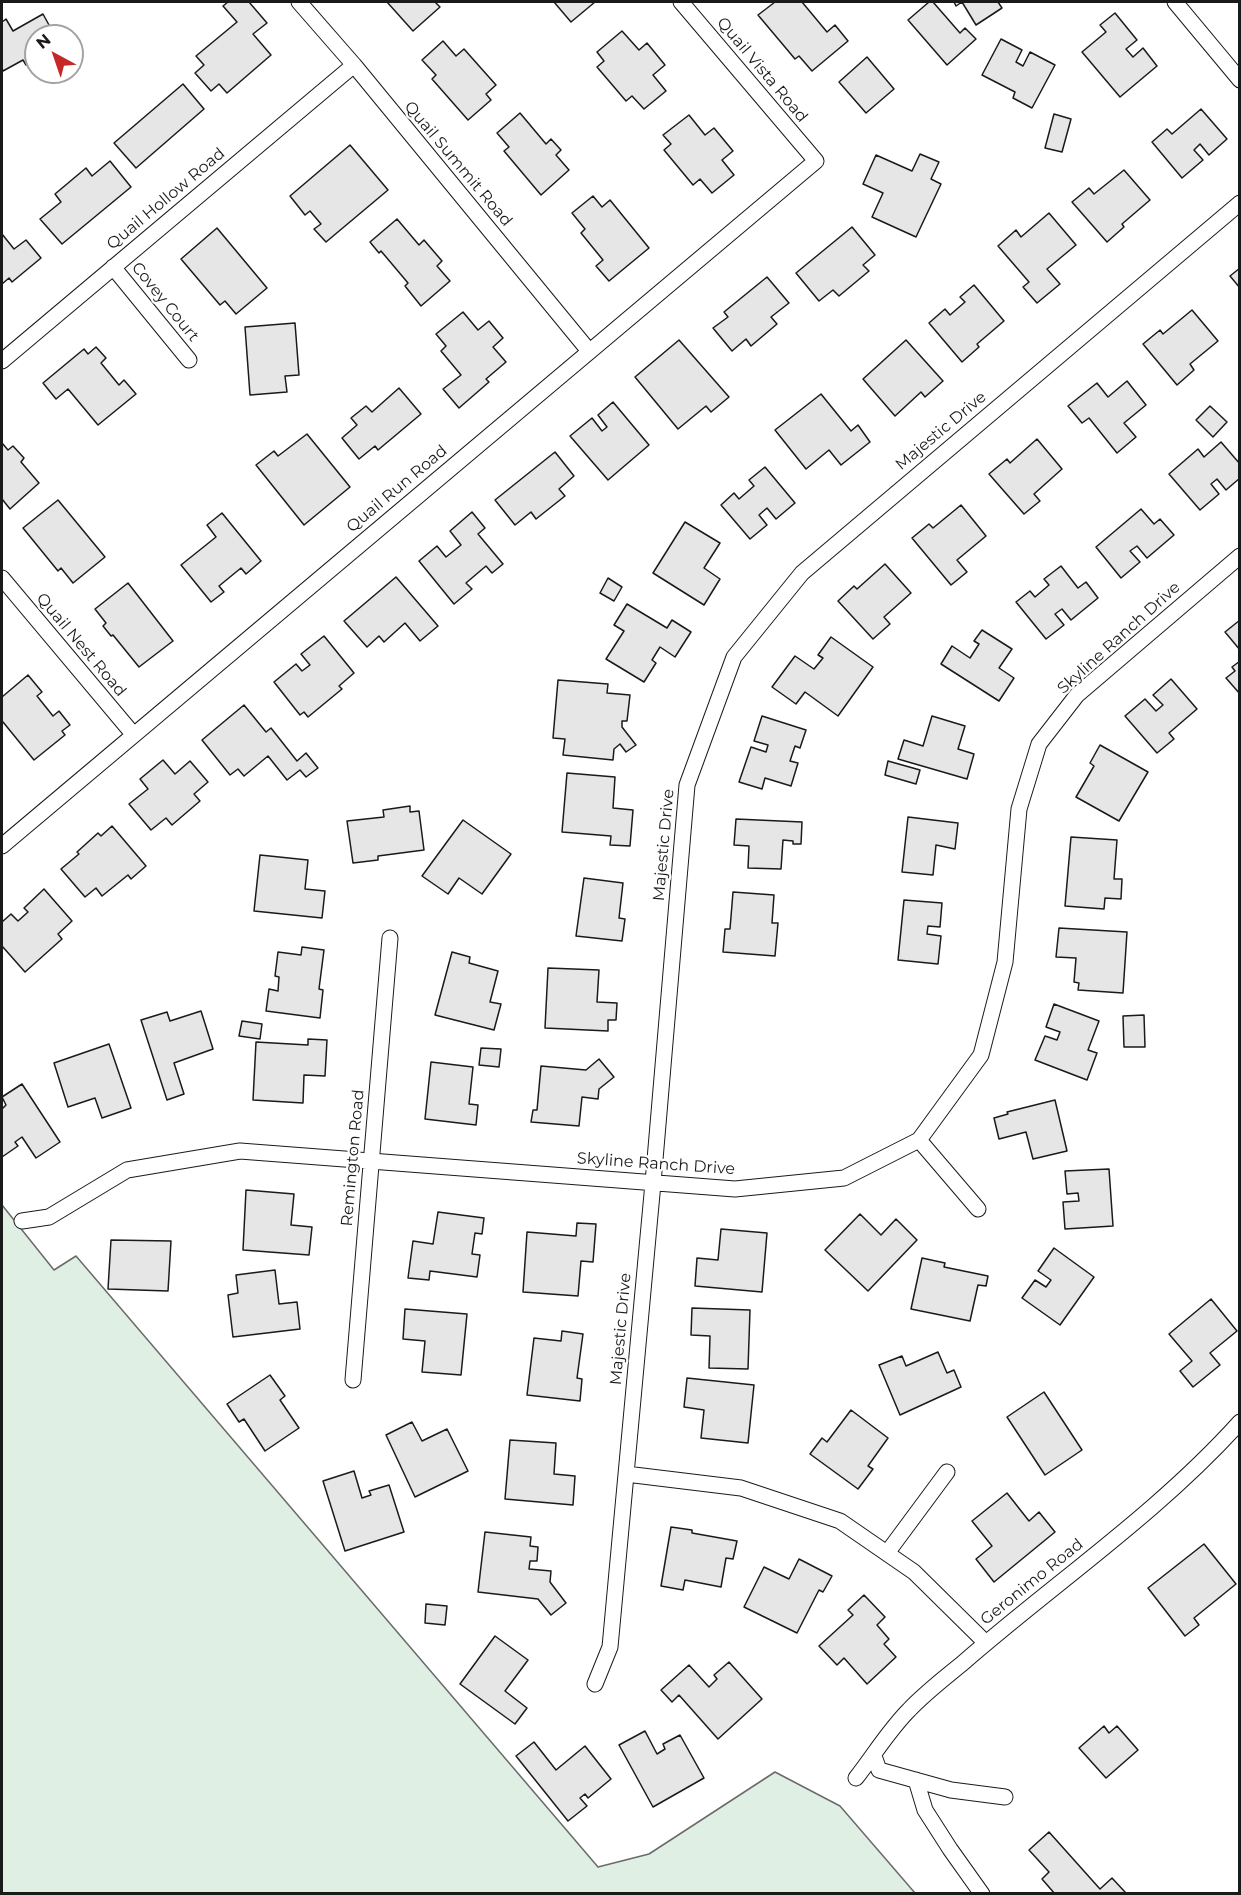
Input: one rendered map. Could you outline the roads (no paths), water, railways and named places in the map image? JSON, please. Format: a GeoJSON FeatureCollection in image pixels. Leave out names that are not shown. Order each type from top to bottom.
{"type":"FeatureCollection","features":[{"type":"Feature","properties":{"kind":"street","name":"Quail Summit Road"},"geometry":{"type":"LineString","coordinates":[[299,2],[589,351]]}},
{"type":"Feature","properties":{"kind":"street","name":"Quail Vista Road"},"geometry":{"type":"LineString","coordinates":[[681,2],[816,161]]}},
{"type":"Feature","properties":{"kind":"street"},"geometry":{"type":"LineString","coordinates":[[1175,2],[1239,80]]}},
{"type":"Feature","properties":{"kind":"street","name":"Quail Hollow Road"},"geometry":{"type":"LineString","coordinates":[[2,361],[354,66]]}},
{"type":"Feature","properties":{"kind":"street","name":"Quail Run Road"},"geometry":{"type":"LineString","coordinates":[[2,846],[816,161]]}},
{"type":"Feature","properties":{"kind":"street","name":"Majestic Drive"},"geometry":{"type":"LineString","coordinates":[[595,1684],[609,1647],[653,1183],[687,785],[734,657],[802,573],[1239,203]]}},
{"type":"Feature","properties":{"kind":"street","name":"Covey Court"},"geometry":{"type":"LineString","coordinates":[[113,267],[189,360]]}},
{"type":"Feature","properties":{"kind":"street","name":"Skyline Ranch Drive"},"geometry":{"type":"LineString","coordinates":[[22,1221],[49,1217],[127,1170],[240,1151],[735,1189],[844,1178],[919,1140],[981,1054],[1005,962],[1019,809],[1039,744],[1077,695],[1239,556]]}},
{"type":"Feature","properties":{"kind":"street","name":"Quail Nest Road"},"geometry":{"type":"LineString","coordinates":[[2,578],[133,734]]}},
{"type":"Feature","properties":{"kind":"street","name":"Remington Road"},"geometry":{"type":"LineString","coordinates":[[353,1380],[390,938]]}},
{"type":"Feature","properties":{"kind":"street"},"geometry":{"type":"LineString","coordinates":[[919,1140],[978,1209]]}},
{"type":"Feature","properties":{"kind":"street","name":"Geronimo Road"},"geometry":{"type":"LineString","coordinates":[[856,1778],[910,1709],[1178,1484],[1217,1447],[1239,1422]]}},
{"type":"Feature","properties":{"kind":"street"},"geometry":{"type":"LineString","coordinates":[[887,1553],[947,1472]]}},
{"type":"Feature","properties":{"kind":"street"},"geometry":{"type":"LineString","coordinates":[[626,1474],[741,1488],[840,1521],[914,1572],[986,1643]]}},
{"type":"Feature","properties":{"kind":"street"},"geometry":{"type":"LineString","coordinates":[[873,1756],[879,1770],[951,1790],[1005,1797]]}},
{"type":"Feature","properties":{"kind":"street"},"geometry":{"type":"LineString","coordinates":[[916,1780],[925,1810],[950,1850],[982,1893]]}}]}
